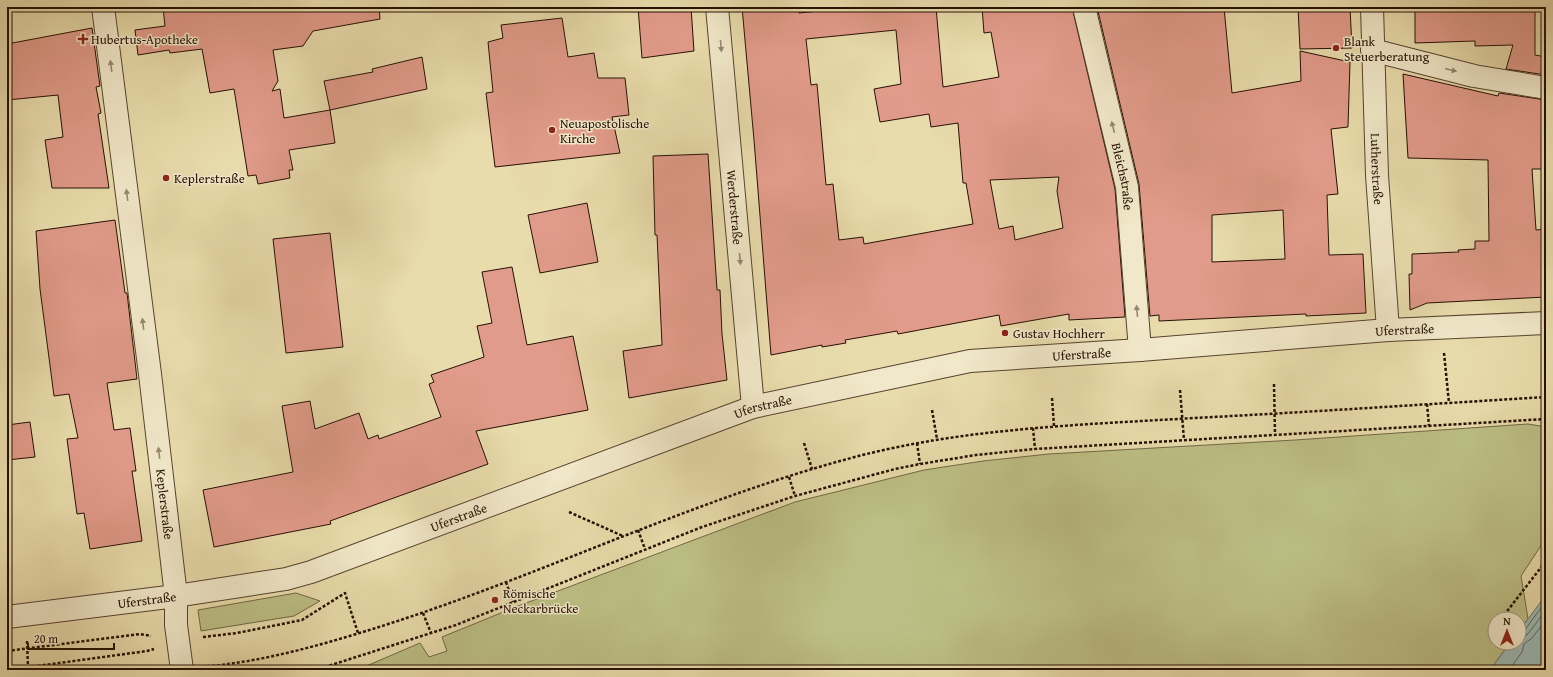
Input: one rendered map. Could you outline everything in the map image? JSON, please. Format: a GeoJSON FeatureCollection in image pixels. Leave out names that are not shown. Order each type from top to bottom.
{"type":"FeatureCollection","features":[{"type":"Feature","properties":{"kind":"street","name":"Keplerstraße"},"geometry":{"type":"LineString","coordinates":[[103,7],[150,374],[176,596],[176,625],[182,670]]}},
{"type":"Feature","properties":{"kind":"street","name":"Werderstraße"},"geometry":{"type":"LineString","coordinates":[[717,7],[753,407]]}},
{"type":"Feature","properties":{"kind":"street","name":"Bleichstraße"},"geometry":{"type":"LineString","coordinates":[[1084,7],[1127,187],[1140,350]]}},
{"type":"Feature","properties":{"kind":"street","name":"Lutherstraße"},"geometry":{"type":"LineString","coordinates":[[1372,7],[1372,50],[1377,175],[1388,330]]}},
{"type":"Feature","properties":{"kind":"street"},"geometry":{"type":"LineString","coordinates":[[1372,50],[1474,76],[1546,88]]}},
{"type":"Feature","properties":{"kind":"street","name":"Uferstraße"},"geometry":{"type":"LineString","coordinates":[[7,617],[176,596],[286,579],[311,572],[753,407],[970,361],[1140,350],[1388,330],[1441,329],[1546,323]]}},
{"type":"Feature","properties":{"kind":"path"},"geometry":{"type":"LineString","coordinates":[[1441,329],[1449,403]]}},
{"type":"Feature","properties":{"kind":"path"},"geometry":{"type":"LineString","coordinates":[[1274,384],[1275,434]]}},
{"type":"Feature","properties":{"kind":"path"},"geometry":{"type":"LineString","coordinates":[[1180,390],[1184,440]]}},
{"type":"Feature","properties":{"kind":"path"},"geometry":{"type":"LineString","coordinates":[[7,651],[140,634],[178,640],[193,663],[203,666],[214,666],[305,649],[423,613],[728,496],[853,457],[937,439],[968,434],[1054,426],[1546,397]]}},
{"type":"Feature","properties":{"kind":"path"},"geometry":{"type":"LineString","coordinates":[[1052,398],[1054,426]]}},
{"type":"Feature","properties":{"kind":"path"},"geometry":{"type":"LineString","coordinates":[[1427,404],[1428,426]]}},
{"type":"Feature","properties":{"kind":"path"},"geometry":{"type":"LineString","coordinates":[[932,410],[937,439]]}},
{"type":"Feature","properties":{"kind":"path"},"geometry":{"type":"LineString","coordinates":[[310,670],[325,667],[430,633],[513,602],[702,527],[795,496],[895,469],[976,455],[1035,449],[1546,419]]}},
{"type":"Feature","properties":{"kind":"path"},"geometry":{"type":"LineString","coordinates":[[1033,428],[1035,449]]}},
{"type":"Feature","properties":{"kind":"path"},"geometry":{"type":"LineString","coordinates":[[804,443],[812,469]]}},
{"type":"Feature","properties":{"kind":"path"},"geometry":{"type":"LineString","coordinates":[[917,443],[920,464]]}},
{"type":"Feature","properties":{"kind":"path"},"geometry":{"type":"LineString","coordinates":[[789,477],[795,496]]}},
{"type":"Feature","properties":{"kind":"path"},"geometry":{"type":"LineString","coordinates":[[569,512],[624,536]]}},
{"type":"Feature","properties":{"kind":"path"},"geometry":{"type":"LineString","coordinates":[[638,530],[645,550]]}},
{"type":"Feature","properties":{"kind":"path"},"geometry":{"type":"LineString","coordinates":[[1507,611],[1546,561]]}},
{"type":"Feature","properties":{"kind":"path"},"geometry":{"type":"LineString","coordinates":[[506,582],[513,602]]}},
{"type":"Feature","properties":{"kind":"path"},"geometry":{"type":"LineString","coordinates":[[8,670],[148,651],[178,640],[237,633],[302,620],[346,593],[358,633]]}},
{"type":"Feature","properties":{"kind":"path"},"geometry":{"type":"LineString","coordinates":[[423,613],[430,633]]}},
{"type":"Feature","properties":{"kind":"green space"},"geometry":{"type":"Polygon","coordinates":[[[1528,424],[1546,427],[1546,538],[1521,576],[1527,611],[1487,611],[1487,651],[1504,651],[1492,667],[1474,670],[357,670],[420,643],[429,657],[447,651],[442,637],[518,606],[795,502],[924,470],[983,461],[1049,454],[1295,440],[1528,424]]]}},
{"type":"Feature","properties":{"kind":"green space"},"geometry":{"type":"Polygon","coordinates":[[[296,593],[320,601],[294,616],[201,631],[198,610],[296,593]]]}},
{"type":"Feature","properties":{"kind":"water"},"geometry":{"type":"Polygon","coordinates":[[[1546,595],[1546,670],[1474,670],[1492,667],[1504,651],[1527,651],[1527,620],[1546,595]]]}},
{"type":"Feature","properties":{"kind":"building"},"geometry":{"type":"Polygon","coordinates":[[[163,7],[379,7],[380,19],[313,31],[303,46],[273,50],[278,81],[272,91],[280,89],[284,118],[330,110],[335,143],[289,150],[293,170],[289,170],[290,178],[258,184],[256,175],[248,176],[234,89],[210,93],[202,49],[170,53],[169,50],[138,55],[135,30],[165,26],[163,7]]]}},
{"type":"Feature","properties":{"kind":"building"},"geometry":{"type":"Polygon","coordinates":[[[638,7],[691,7],[694,51],[642,58],[638,7]]]}},
{"type":"Feature","properties":{"kind":"building"},"geometry":{"type":"Polygon","coordinates":[[[742,7],[799,7],[799,13],[861,7],[936,7],[943,87],[999,77],[991,32],[984,33],[982,7],[1072,7],[1115,189],[1125,317],[1069,320],[1069,314],[1001,326],[999,315],[898,334],[897,331],[845,340],[846,343],[822,347],[822,345],[771,355],[742,7]],[[896,30],[806,39],[811,85],[817,84],[826,185],[833,184],[839,240],[863,237],[864,244],[973,224],[966,183],[963,183],[958,123],[931,127],[929,114],[880,122],[874,89],[901,84],[896,30]],[[1059,177],[990,180],[999,229],[1013,226],[1015,240],[1063,228],[1057,191],[1059,177]]]}},
{"type":"Feature","properties":{"kind":"building"},"geometry":{"type":"Polygon","coordinates":[[[1097,7],[1224,7],[1232,93],[1301,81],[1300,51],[1350,62],[1348,127],[1331,129],[1338,194],[1327,195],[1329,255],[1363,254],[1366,313],[1306,316],[1306,314],[1159,321],[1159,315],[1150,316],[1139,184],[1097,7]],[[1283,210],[1212,215],[1212,262],[1285,259],[1283,210]]]}},
{"type":"Feature","properties":{"kind":"building"},"geometry":{"type":"Polygon","coordinates":[[[1298,7],[1350,7],[1352,48],[1300,49],[1298,7]]]}},
{"type":"Feature","properties":{"kind":"building"},"geometry":{"type":"Polygon","coordinates":[[[1415,7],[1535,7],[1535,55],[1546,57],[1546,75],[1506,69],[1513,45],[1475,46],[1475,41],[1415,43],[1415,7]]]}},
{"type":"Feature","properties":{"kind":"building","name":"Neuapostolische Kirche"},"geometry":{"type":"Polygon","coordinates":[[[562,18],[568,57],[594,53],[598,78],[625,78],[629,115],[612,117],[620,153],[495,167],[486,93],[493,92],[488,42],[503,38],[501,25],[562,18]]]}},
{"type":"Feature","properties":{"kind":"building"},"geometry":{"type":"Polygon","coordinates":[[[92,28],[100,86],[96,87],[101,113],[98,114],[109,188],[52,188],[45,140],[63,137],[58,95],[7,100],[7,44],[92,28]]]}},
{"type":"Feature","properties":{"kind":"building"},"geometry":{"type":"Polygon","coordinates":[[[422,57],[427,89],[330,110],[324,81],[373,72],[372,69],[422,57]]]}},
{"type":"Feature","properties":{"kind":"building"},"geometry":{"type":"Polygon","coordinates":[[[1403,74],[1498,96],[1499,93],[1546,100],[1546,169],[1532,169],[1536,230],[1546,229],[1546,297],[1427,303],[1410,310],[1409,274],[1412,274],[1412,254],[1459,252],[1458,250],[1475,249],[1475,241],[1489,241],[1488,160],[1408,158],[1403,74]]]}},
{"type":"Feature","properties":{"kind":"building"},"geometry":{"type":"Polygon","coordinates":[[[708,154],[717,290],[720,290],[722,334],[727,380],[629,398],[623,351],[662,345],[657,235],[655,235],[653,156],[708,154]]]}},
{"type":"Feature","properties":{"kind":"building"},"geometry":{"type":"Polygon","coordinates":[[[587,203],[598,262],[540,273],[528,215],[587,203]]]}},
{"type":"Feature","properties":{"kind":"building"},"geometry":{"type":"Polygon","coordinates":[[[115,220],[125,293],[127,293],[137,379],[107,383],[114,430],[130,428],[136,471],[132,471],[142,541],[90,549],[84,513],[77,514],[67,439],[78,438],[69,394],[54,396],[40,289],[36,231],[115,220]]]}},
{"type":"Feature","properties":{"kind":"building"},"geometry":{"type":"Polygon","coordinates":[[[330,233],[343,347],[286,353],[273,239],[330,233]]]}},
{"type":"Feature","properties":{"kind":"building"},"geometry":{"type":"Polygon","coordinates":[[[512,267],[527,345],[573,336],[588,410],[476,431],[488,464],[330,521],[331,524],[214,547],[203,490],[293,472],[282,406],[310,401],[315,429],[359,413],[368,439],[378,435],[379,439],[441,417],[429,384],[434,382],[431,375],[484,357],[477,326],[492,323],[482,272],[512,267]]]}},
{"type":"Feature","properties":{"kind":"building"},"geometry":{"type":"Polygon","coordinates":[[[30,422],[35,457],[7,460],[7,425],[30,422]]]}},
{"type":"Feature","properties":{"kind":"place","name":"Hubertus-Apotheke"},"geometry":{"type":"Point","coordinates":[83,39]}},
{"type":"Feature","properties":{"kind":"place","name":"Blank Steuerberatung"},"geometry":{"type":"Point","coordinates":[1336,48]}},
{"type":"Feature","properties":{"kind":"place","name":"Neuapostolische Kirche"},"geometry":{"type":"Point","coordinates":[552,130]}},
{"type":"Feature","properties":{"kind":"place","name":"Keplerstraße"},"geometry":{"type":"Point","coordinates":[166,178]}},
{"type":"Feature","properties":{"kind":"place","name":"Gustav Hochherr"},"geometry":{"type":"Point","coordinates":[1005,333]}},
{"type":"Feature","properties":{"kind":"place","name":"Römische Neckarbrücke"},"geometry":{"type":"Point","coordinates":[495,600]}}]}
